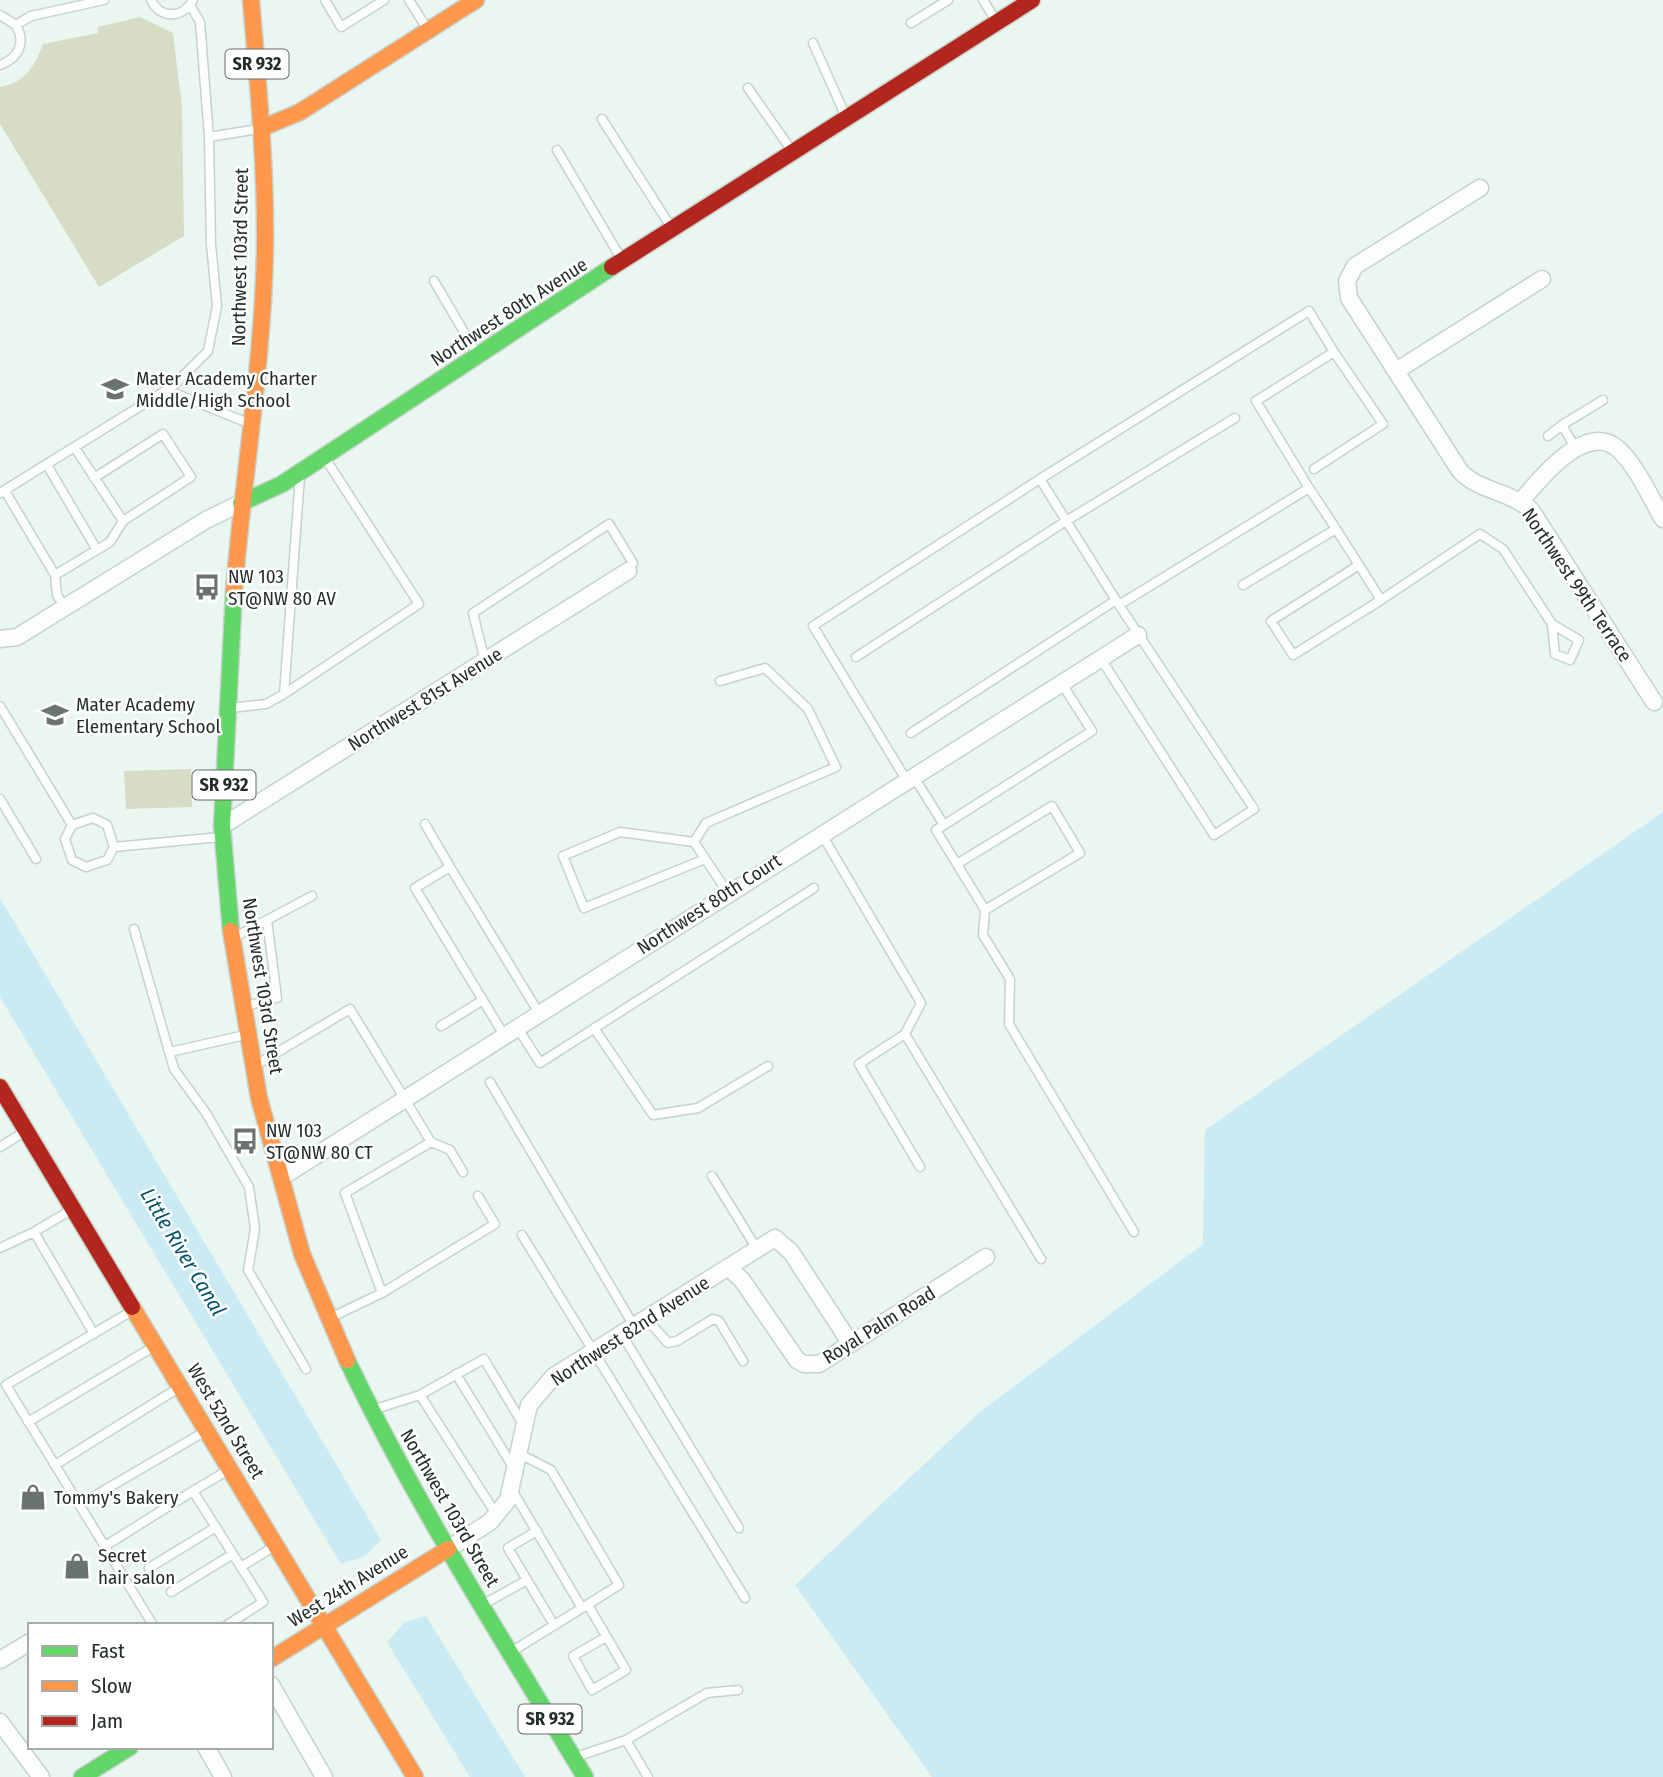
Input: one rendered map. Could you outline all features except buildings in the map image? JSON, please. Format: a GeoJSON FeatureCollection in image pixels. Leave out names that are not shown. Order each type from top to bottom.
{"type":"FeatureCollection","features":[{"type":"Feature","properties":{"kind":"street","name":"Northwest 103rd Street"},"geometry":{"type":"LineString","coordinates":[[251,0],[262,128],[265,248],[260,353],[241,503],[227,708],[223,831],[232,939],[254,1066],[302,1254],[371,1410],[448,1549],[585,1777]]}},
{"type":"Feature","properties":{"kind":"street"},"geometry":{"type":"LineString","coordinates":[[262,128],[300,112],[476,0]]}},
{"type":"Feature","properties":{"kind":"street","name":"Northwest 80th Avenue"},"geometry":{"type":"LineString","coordinates":[[0,639],[17,637],[206,520],[282,484],[792,151],[1032,0]]}},
{"type":"Feature","properties":{"kind":"street","name":"Northwest 99th Terrace"},"geometry":{"type":"LineString","coordinates":[[1480,188],[1351,270],[1347,281],[1353,306],[1465,477],[1521,501],[1535,517],[1654,702]]}},
{"type":"Feature","properties":{"kind":"street"},"geometry":{"type":"LineString","coordinates":[[1396,371],[1542,279]]}},
{"type":"Feature","properties":{"kind":"street"},"geometry":{"type":"LineString","coordinates":[[1521,501],[1554,464],[1576,449],[1602,442],[1616,446],[1663,519]]}},
{"type":"Feature","properties":{"kind":"street","name":"Northwest 81st Avenue"},"geometry":{"type":"LineString","coordinates":[[223,831],[628,571]]}},
{"type":"Feature","properties":{"kind":"street","name":"Northwest 80th Court"},"geometry":{"type":"LineString","coordinates":[[282,1177],[821,833],[1138,635]]}},
{"type":"Feature","properties":{"kind":"street","name":"West 52nd Street"},"geometry":{"type":"LineString","coordinates":[[0,1087],[415,1777]]}},
{"type":"Feature","properties":{"kind":"street","name":"Northwest 82nd Avenue"},"geometry":{"type":"LineString","coordinates":[[448,1549],[490,1522],[508,1500],[529,1405],[554,1376],[775,1238],[791,1252],[850,1344]]}},
{"type":"Feature","properties":{"kind":"street","name":"Royal Palm Road"},"geometry":{"type":"LineString","coordinates":[[728,1267],[743,1280],[797,1360],[804,1364],[819,1364],[986,1257]]}},
{"type":"Feature","properties":{"kind":"street","name":"West 24th Avenue"},"geometry":{"type":"LineString","coordinates":[[273,1658],[448,1549]]}},
{"type":"Feature","properties":{"kind":"street"},"geometry":{"type":"LineString","coordinates":[[0,1660],[28,1643]]}},
{"type":"Feature","properties":{"kind":"street"},"geometry":{"type":"LineString","coordinates":[[273,1688],[324,1777]]}},
{"type":"Feature","properties":{"kind":"street"},"geometry":{"type":"LineString","coordinates":[[0,1722],[41,1777]]}},
{"type":"Feature","properties":{"kind":"street"},"geometry":{"type":"LineString","coordinates":[[82,1777],[127,1749]]}},
{"type":"Feature","properties":{"kind":"street"},"geometry":{"type":"LineString","coordinates":[[207,1749],[223,1777]]}},
{"type":"Feature","properties":{"kind":"lane"},"geometry":{"type":"LineString","coordinates":[[16,25],[31,16],[104,0]]}},
{"type":"Feature","properties":{"kind":"lane"},"geometry":{"type":"LineString","coordinates":[[65,608],[57,595],[55,575],[2,492],[167,390],[208,351],[218,306],[211,243],[209,137],[200,22],[191,3],[172,15],[159,11],[151,0]]}},
{"type":"Feature","properties":{"kind":"lane"},"geometry":{"type":"LineString","coordinates":[[325,0],[341,27],[384,0]]}},
{"type":"Feature","properties":{"kind":"lane"},"geometry":{"type":"LineString","coordinates":[[409,0],[428,30]]}},
{"type":"Feature","properties":{"kind":"lane"},"geometry":{"type":"LineString","coordinates":[[911,23],[948,0]]}},
{"type":"Feature","properties":{"kind":"lane"},"geometry":{"type":"LineString","coordinates":[[983,0],[997,22]]}},
{"type":"Feature","properties":{"kind":"lane"},"geometry":{"type":"LineString","coordinates":[[0,15],[16,25],[20,32],[19,50],[15,57],[0,65]]}},
{"type":"Feature","properties":{"kind":"lane"},"geometry":{"type":"LineString","coordinates":[[813,43],[846,117]]}},
{"type":"Feature","properties":{"kind":"lane"},"geometry":{"type":"LineString","coordinates":[[748,88],[792,151]]}},
{"type":"Feature","properties":{"kind":"lane"},"geometry":{"type":"LineString","coordinates":[[602,119],[672,229]]}},
{"type":"Feature","properties":{"kind":"lane"},"geometry":{"type":"LineString","coordinates":[[209,137],[262,128]]}},
{"type":"Feature","properties":{"kind":"lane"},"geometry":{"type":"LineString","coordinates":[[557,149],[624,262]]}},
{"type":"Feature","properties":{"kind":"lane"},"geometry":{"type":"LineString","coordinates":[[434,281],[479,356]]}},
{"type":"Feature","properties":{"kind":"lane"},"geometry":{"type":"LineString","coordinates":[[944,825],[911,779],[813,626],[1040,479],[1309,311],[1382,424],[1314,469]]}},
{"type":"Feature","properties":{"kind":"lane"},"geometry":{"type":"LineString","coordinates":[[1334,352],[1256,401],[1381,600]]}},
{"type":"Feature","properties":{"kind":"lane"},"geometry":{"type":"LineString","coordinates":[[167,390],[251,424]]}},
{"type":"Feature","properties":{"kind":"lane"},"geometry":{"type":"LineString","coordinates":[[1548,436],[1603,400]]}},
{"type":"Feature","properties":{"kind":"lane"},"geometry":{"type":"LineString","coordinates":[[856,657],[1066,521],[1235,418]]}},
{"type":"Feature","properties":{"kind":"lane"},"geometry":{"type":"LineString","coordinates":[[1562,425],[1576,449]]}},
{"type":"Feature","properties":{"kind":"lane"},"geometry":{"type":"LineString","coordinates":[[55,575],[110,542],[123,521],[191,477],[163,434],[94,478]]}},
{"type":"Feature","properties":{"kind":"lane"},"geometry":{"type":"LineString","coordinates":[[75,448],[123,521]]}},
{"type":"Feature","properties":{"kind":"lane"},"geometry":{"type":"LineString","coordinates":[[227,708],[266,704],[419,604],[324,456]]}},
{"type":"Feature","properties":{"kind":"lane"},"geometry":{"type":"LineString","coordinates":[[47,465],[97,550]]}},
{"type":"Feature","properties":{"kind":"lane"},"geometry":{"type":"LineString","coordinates":[[284,694],[300,471]]}},
{"type":"Feature","properties":{"kind":"lane"},"geometry":{"type":"LineString","coordinates":[[1040,479],[1117,603],[1254,809],[1214,835],[1101,659]]}},
{"type":"Feature","properties":{"kind":"lane"},"geometry":{"type":"LineString","coordinates":[[911,733],[1117,603],[1309,488]]}},
{"type":"Feature","properties":{"kind":"lane"},"geometry":{"type":"LineString","coordinates":[[485,661],[473,613],[609,524],[633,563],[628,571]]}},
{"type":"Feature","properties":{"kind":"lane"},"geometry":{"type":"LineString","coordinates":[[1243,584],[1336,528]]}},
{"type":"Feature","properties":{"kind":"lane"},"geometry":{"type":"LineString","coordinates":[[1359,565],[1271,621],[1293,655],[1480,534],[1503,549],[1552,624]]}},
{"type":"Feature","properties":{"kind":"lane"},"geometry":{"type":"LineString","coordinates":[[694,842],[706,823],[836,767],[808,709],[765,668],[720,681]]}},
{"type":"Feature","properties":{"kind":"lane"},"geometry":{"type":"LineString","coordinates":[[1062,684],[1093,731],[936,830],[985,910],[983,934],[1010,979],[1009,1024],[1134,1232]]}},
{"type":"Feature","properties":{"kind":"lane"},"geometry":{"type":"LineString","coordinates":[[0,706],[72,825]]}},
{"type":"Feature","properties":{"kind":"lane"},"geometry":{"type":"LineString","coordinates":[[0,799],[36,859]]}},
{"type":"Feature","properties":{"kind":"lane"},"geometry":{"type":"LineString","coordinates":[[957,864],[1052,806],[1080,853],[985,910]]}},
{"type":"Feature","properties":{"kind":"lane"},"geometry":{"type":"LineString","coordinates":[[86,819],[101,821],[111,831],[114,847],[107,860],[86,867],[72,860],[65,846],[72,825],[86,819]]}},
{"type":"Feature","properties":{"kind":"lane"},"geometry":{"type":"LineString","coordinates":[[425,824],[539,1013]]}},
{"type":"Feature","properties":{"kind":"lane"},"geometry":{"type":"LineString","coordinates":[[114,847],[223,831]]}},
{"type":"Feature","properties":{"kind":"lane"},"geometry":{"type":"LineString","coordinates":[[705,859],[584,908],[563,856],[620,832],[694,842],[728,893]]}},
{"type":"Feature","properties":{"kind":"lane"},"geometry":{"type":"LineString","coordinates":[[821,833],[921,1003],[905,1034],[859,1064],[920,1167]]}},
{"type":"Feature","properties":{"kind":"lane"},"geometry":{"type":"LineString","coordinates":[[450,867],[415,888],[483,1000],[540,1063],[814,888]]}},
{"type":"Feature","properties":{"kind":"lane"},"geometry":{"type":"LineString","coordinates":[[232,939],[312,896]]}},
{"type":"Feature","properties":{"kind":"lane"},"geometry":{"type":"LineString","coordinates":[[243,1007],[277,998],[267,920]]}},
{"type":"Feature","properties":{"kind":"lane"},"geometry":{"type":"LineString","coordinates":[[134,929],[174,1069],[206,1113],[249,1187],[255,1229],[248,1270],[306,1369]]}},
{"type":"Feature","properties":{"kind":"lane"},"geometry":{"type":"LineString","coordinates":[[441,1026],[483,1000]]}},
{"type":"Feature","properties":{"kind":"lane"},"geometry":{"type":"LineString","coordinates":[[254,1066],[350,1009],[431,1142],[450,1150],[463,1172]]}},
{"type":"Feature","properties":{"kind":"lane"},"geometry":{"type":"LineString","coordinates":[[594,1028],[653,1115],[698,1108],[768,1066]]}},
{"type":"Feature","properties":{"kind":"lane"},"geometry":{"type":"LineString","coordinates":[[170,1052],[248,1034]]}},
{"type":"Feature","properties":{"kind":"lane"},"geometry":{"type":"LineString","coordinates":[[905,1034],[1041,1259]]}},
{"type":"Feature","properties":{"kind":"lane"},"geometry":{"type":"LineString","coordinates":[[490,1082],[634,1326],[739,1528]]}},
{"type":"Feature","properties":{"kind":"lane"},"geometry":{"type":"LineString","coordinates":[[0,1147],[26,1131]]}},
{"type":"Feature","properties":{"kind":"lane"},"geometry":{"type":"LineString","coordinates":[[382,1293],[345,1193],[431,1142]]}},
{"type":"Feature","properties":{"kind":"lane"},"geometry":{"type":"LineString","coordinates":[[712,1176],[757,1249]]}},
{"type":"Feature","properties":{"kind":"lane"},"geometry":{"type":"LineString","coordinates":[[329,1318],[382,1293],[495,1224],[478,1196]]}},
{"type":"Feature","properties":{"kind":"lane"},"geometry":{"type":"LineString","coordinates":[[0,1248],[73,1209]]}},
{"type":"Feature","properties":{"kind":"lane"},"geometry":{"type":"LineString","coordinates":[[34,1232],[94,1334]]}},
{"type":"Feature","properties":{"kind":"lane"},"geometry":{"type":"LineString","coordinates":[[522,1235],[745,1598]]}},
{"type":"Feature","properties":{"kind":"lane"},"geometry":{"type":"LineString","coordinates":[[134,1310],[6,1385],[152,1623]]}},
{"type":"Feature","properties":{"kind":"lane"},"geometry":{"type":"LineString","coordinates":[[634,1326],[668,1343],[677,1341],[713,1319],[719,1321],[743,1361]]}},
{"type":"Feature","properties":{"kind":"lane"},"geometry":{"type":"LineString","coordinates":[[28,1422],[156,1346]]}},
{"type":"Feature","properties":{"kind":"lane"},"geometry":{"type":"LineString","coordinates":[[371,1410],[420,1395],[484,1359],[524,1427]]}},
{"type":"Feature","properties":{"kind":"lane"},"geometry":{"type":"LineString","coordinates":[[456,1374],[515,1469]]}},
{"type":"Feature","properties":{"kind":"lane"},"geometry":{"type":"LineString","coordinates":[[55,1465],[181,1387]]}},
{"type":"Feature","properties":{"kind":"lane"},"geometry":{"type":"LineString","coordinates":[[420,1395],[496,1514]]}},
{"type":"Feature","properties":{"kind":"lane"},"geometry":{"type":"LineString","coordinates":[[79,1505],[207,1430]]}},
{"type":"Feature","properties":{"kind":"lane"},"geometry":{"type":"LineString","coordinates":[[510,1653],[620,1585],[551,1470],[518,1453]]}},
{"type":"Feature","properties":{"kind":"lane"},"geometry":{"type":"LineString","coordinates":[[105,1546],[230,1469]]}},
{"type":"Feature","properties":{"kind":"lane"},"geometry":{"type":"LineString","coordinates":[[511,1489],[607,1637],[626,1670],[592,1690],[573,1656],[607,1637]]}},
{"type":"Feature","properties":{"kind":"lane"},"geometry":{"type":"LineString","coordinates":[[193,1491],[263,1602],[229,1623]]}},
{"type":"Feature","properties":{"kind":"lane"},"geometry":{"type":"LineString","coordinates":[[149,1568],[216,1527]]}},
{"type":"Feature","properties":{"kind":"lane"},"geometry":{"type":"LineString","coordinates":[[537,1531],[508,1548],[554,1625]]}},
{"type":"Feature","properties":{"kind":"lane"},"geometry":{"type":"LineString","coordinates":[[241,1567],[276,1545]]}},
{"type":"Feature","properties":{"kind":"lane"},"geometry":{"type":"LineString","coordinates":[[171,1592],[233,1554]]}},
{"type":"Feature","properties":{"kind":"lane"},"geometry":{"type":"LineString","coordinates":[[482,1605],[527,1580]]}},
{"type":"Feature","properties":{"kind":"lane"},"geometry":{"type":"LineString","coordinates":[[573,1758],[626,1740],[707,1693],[738,1690]]}},
{"type":"Feature","properties":{"kind":"lane"},"geometry":{"type":"LineString","coordinates":[[626,1740],[648,1777]]}},
{"type":"Feature","properties":{"kind":"green space"},"geometry":{"type":"Polygon","coordinates":[[[140,17],[173,33],[182,107],[184,236],[99,287],[0,124],[0,87],[9,85],[28,72],[43,44],[98,33],[98,27],[140,17]]]}},
{"type":"Feature","properties":{"kind":"green space"},"geometry":{"type":"Polygon","coordinates":[[[191,769],[192,807],[126,809],[124,771],[191,769]]]}},
{"type":"Feature","properties":{"kind":"water"},"geometry":{"type":"Polygon","coordinates":[[[1663,812],[1663,1777],[932,1777],[795,1585],[980,1412],[1203,1244],[1205,1130],[1663,812]]]}},
{"type":"Feature","properties":{"kind":"water","name":"Little River Canal"},"geometry":{"type":"Polygon","coordinates":[[[0,898],[381,1540],[365,1556],[341,1564],[0,997],[0,898]]]}},
{"type":"Feature","properties":{"kind":"water"},"geometry":{"type":"Polygon","coordinates":[[[426,1616],[525,1777],[470,1777],[387,1642],[405,1622],[426,1616]]]}},
{"type":"Feature","properties":{"kind":"traffic: fast"},"geometry":{"type":"LineString","coordinates":[[241,503],[282,484],[612,267]]}},
{"type":"Feature","properties":{"kind":"traffic: fast"},"geometry":{"type":"LineString","coordinates":[[231,931],[222,826],[234,591]]}},
{"type":"Feature","properties":{"kind":"traffic: fast"},"geometry":{"type":"LineString","coordinates":[[347,1360],[431,1520],[585,1777]]}},
{"type":"Feature","properties":{"kind":"traffic: fast"},"geometry":{"type":"LineString","coordinates":[[82,1777],[127,1749]]}},
{"type":"Feature","properties":{"kind":"traffic: slow"},"geometry":{"type":"LineString","coordinates":[[234,591],[261,334],[265,249],[263,156],[251,0]]}},
{"type":"Feature","properties":{"kind":"traffic: slow"},"geometry":{"type":"LineString","coordinates":[[262,128],[300,112],[476,0]]}},
{"type":"Feature","properties":{"kind":"traffic: slow"},"geometry":{"type":"LineString","coordinates":[[231,931],[259,1098],[302,1254],[347,1360]]}},
{"type":"Feature","properties":{"kind":"traffic: slow"},"geometry":{"type":"LineString","coordinates":[[132,1307],[415,1777]]}},
{"type":"Feature","properties":{"kind":"traffic: slow"},"geometry":{"type":"LineString","coordinates":[[273,1658],[448,1549]]}},
{"type":"Feature","properties":{"kind":"traffic: jam"},"geometry":{"type":"LineString","coordinates":[[612,267],[1032,0]]}},
{"type":"Feature","properties":{"kind":"traffic: jam"},"geometry":{"type":"LineString","coordinates":[[0,1087],[132,1307]]}},
{"type":"Feature","properties":{"kind":"place","name":"Mater Academy Charter Middle/High School"},"geometry":{"type":"Point","coordinates":[115,389]}},
{"type":"Feature","properties":{"kind":"place","name":"NW 103 ST@NW 80 AV"},"geometry":{"type":"Point","coordinates":[207,587]}},
{"type":"Feature","properties":{"kind":"place","name":"Mater Academy Elementary School"},"geometry":{"type":"Point","coordinates":[55,715]}},
{"type":"Feature","properties":{"kind":"place","name":"NW 103 ST@NW 80 CT"},"geometry":{"type":"Point","coordinates":[245,1141]}},
{"type":"Feature","properties":{"kind":"place","name":"Tommy's Bakery"},"geometry":{"type":"Point","coordinates":[33,1497]}},
{"type":"Feature","properties":{"kind":"place","name":"Secret hair salon"},"geometry":{"type":"Point","coordinates":[77,1566]}}]}
